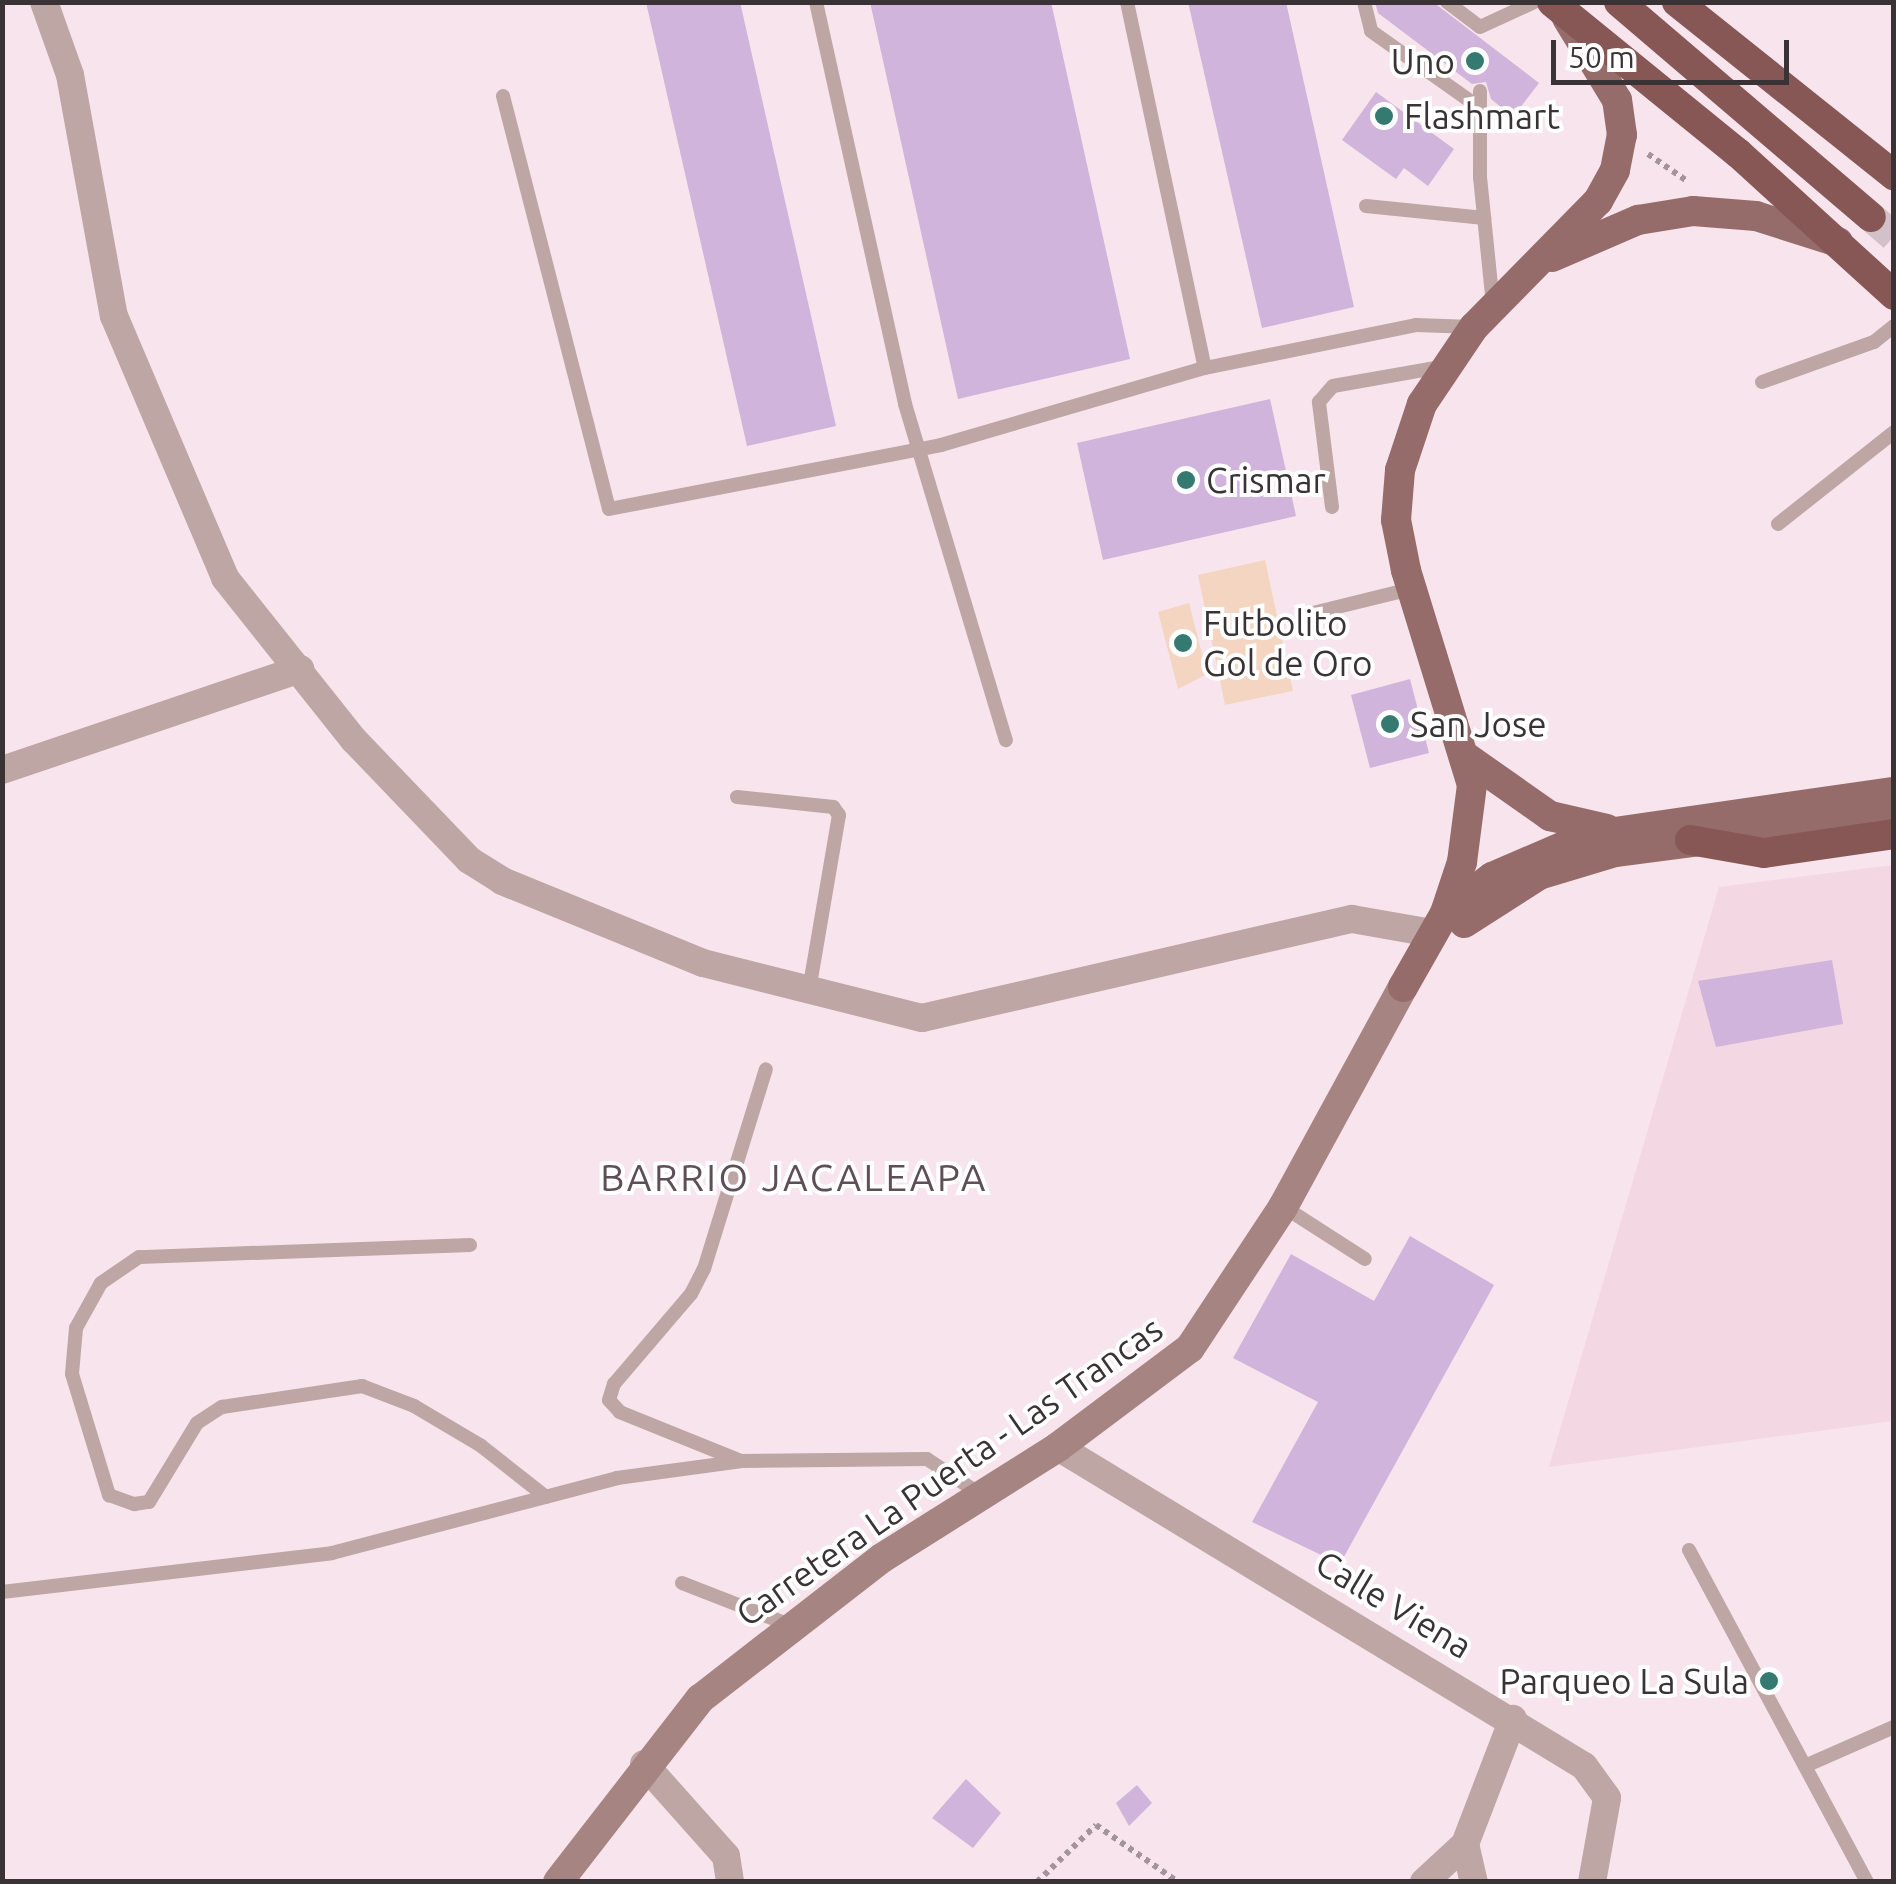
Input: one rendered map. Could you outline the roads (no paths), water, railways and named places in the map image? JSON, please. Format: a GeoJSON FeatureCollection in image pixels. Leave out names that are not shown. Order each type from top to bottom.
{"type":"FeatureCollection","features":[{"type":"Feature","properties":{"kind":"highway"},"geometry":{"type":"LineString","coordinates":[[1620,2],[1871,217]]}},
{"type":"Feature","properties":{"kind":"highway"},"geometry":{"type":"LineString","coordinates":[[1677,2],[1894,174]]}},
{"type":"Feature","properties":{"kind":"highway"},"geometry":{"type":"LineString","coordinates":[[1549,4],[1838,242],[1894,295]]}},
{"type":"Feature","properties":{"kind":"highway"},"geometry":{"type":"LineString","coordinates":[[1690,840],[1764,852],[1894,834]]}},
{"type":"Feature","properties":{"kind":"main road"},"geometry":{"type":"LineString","coordinates":[[1403,987],[1438,923],[1470,824],[1466,757],[1411,589],[1396,520],[1400,470],[1422,404],[1484,316],[1598,201],[1615,170],[1622,136],[1617,100],[1549,4]]}},
{"type":"Feature","properties":{"kind":"main road"},"geometry":{"type":"LineString","coordinates":[[1536,264],[1638,220],[1693,211],[1733,214],[1838,242]]}},
{"type":"Feature","properties":{"kind":"main road"},"geometry":{"type":"LineString","coordinates":[[1466,757],[1550,816],[1612,829]]}},
{"type":"Feature","properties":{"kind":"main road"},"geometry":{"type":"LineString","coordinates":[[1438,923],[1492,877],[1612,829],[1894,792]]}},
{"type":"Feature","properties":{"kind":"main road"},"geometry":{"type":"LineString","coordinates":[[1403,987],[1460,926],[1539,875],[1615,852],[1894,816]]}},
{"type":"Feature","properties":{"kind":"street"},"geometry":{"type":"LineString","coordinates":[[44,2],[70,75],[114,316],[225,578],[354,740],[469,860],[502,881],[704,963],[922,1018],[1352,919],[1438,923]]}},
{"type":"Feature","properties":{"kind":"street"},"geometry":{"type":"LineString","coordinates":[[2,770],[300,668]]}},
{"type":"Feature","properties":{"kind":"street","name":"Carretera La Puerta - Las Trancas"},"geometry":{"type":"LineString","coordinates":[[558,1882],[644,1764],[700,1699],[790,1625],[1058,1447],[1190,1348],[1283,1206],[1403,987]]}},
{"type":"Feature","properties":{"kind":"street","name":"Calle Viena"},"geometry":{"type":"LineString","coordinates":[[1058,1447],[1513,1719],[1584,1766],[1606,1798],[1592,1882]]}},
{"type":"Feature","properties":{"kind":"street"},"geometry":{"type":"LineString","coordinates":[[1424,1882],[1465,1844],[1513,1719]]}},
{"type":"Feature","properties":{"kind":"street"},"geometry":{"type":"LineString","coordinates":[[644,1764],[715,1842],[727,1879]]}},
{"type":"Feature","properties":{"kind":"street"},"geometry":{"type":"LineString","coordinates":[[1465,1844],[1474,1882]]}},
{"type":"Feature","properties":{"kind":"lane"},"geometry":{"type":"LineString","coordinates":[[816,2],[905,404],[922,447],[1006,740]]}},
{"type":"Feature","properties":{"kind":"lane"},"geometry":{"type":"LineString","coordinates":[[1127,2],[1205,368]]}},
{"type":"Feature","properties":{"kind":"lane"},"geometry":{"type":"LineString","coordinates":[[1364,2],[1370,31],[1480,108]]}},
{"type":"Feature","properties":{"kind":"lane"},"geometry":{"type":"LineString","coordinates":[[1447,2],[1480,33],[1549,4]]}},
{"type":"Feature","properties":{"kind":"lane"},"geometry":{"type":"LineString","coordinates":[[502,96],[610,509],[922,447],[1205,368],[1484,316],[1480,90]]}},
{"type":"Feature","properties":{"kind":"lane"},"geometry":{"type":"LineString","coordinates":[[1366,206],[1484,218]]}},
{"type":"Feature","properties":{"kind":"lane"},"geometry":{"type":"LineString","coordinates":[[1762,382],[1874,342],[1894,326]]}},
{"type":"Feature","properties":{"kind":"lane"},"geometry":{"type":"LineString","coordinates":[[1332,506],[1320,402],[1333,386],[1447,367]]}},
{"type":"Feature","properties":{"kind":"lane"},"geometry":{"type":"LineString","coordinates":[[1778,524],[1894,432]]}},
{"type":"Feature","properties":{"kind":"lane"},"geometry":{"type":"LineString","coordinates":[[1312,612],[1411,589]]}},
{"type":"Feature","properties":{"kind":"lane"},"geometry":{"type":"LineString","coordinates":[[737,797],[832,807],[840,815],[808,992]]}},
{"type":"Feature","properties":{"kind":"lane"},"geometry":{"type":"LineString","coordinates":[[742,1461],[620,1412],[609,1400],[614,1384],[691,1294],[704,1269],[766,1069]]}},
{"type":"Feature","properties":{"kind":"lane"},"geometry":{"type":"LineString","coordinates":[[1283,1206],[1365,1260]]}},
{"type":"Feature","properties":{"kind":"lane"},"geometry":{"type":"LineString","coordinates":[[470,1245],[139,1258],[100,1283],[76,1328],[72,1374],[109,1495],[134,1504],[149,1502],[197,1423],[222,1407],[362,1386],[414,1406],[480,1444],[546,1497]]}},
{"type":"Feature","properties":{"kind":"lane"},"geometry":{"type":"LineString","coordinates":[[2,1592],[332,1553],[618,1478],[742,1461],[928,1458],[984,1497]]}},
{"type":"Feature","properties":{"kind":"lane"},"geometry":{"type":"LineString","coordinates":[[1688,1550],[1867,1882]]}},
{"type":"Feature","properties":{"kind":"lane"},"geometry":{"type":"LineString","coordinates":[[682,1584],[790,1625]]}},
{"type":"Feature","properties":{"kind":"lane"},"geometry":{"type":"LineString","coordinates":[[1805,1766],[1894,1727]]}},
{"type":"Feature","properties":{"kind":"tunnel"},"geometry":{"type":"LineString","coordinates":[[1871,217],[1894,237]]}},
{"type":"Feature","properties":{"kind":"place","name":"Uno"},"geometry":{"type":"Point","coordinates":[1475,61]}},
{"type":"Feature","properties":{"kind":"place","name":"Flashmart"},"geometry":{"type":"Point","coordinates":[1384,116]}},
{"type":"Feature","properties":{"kind":"place","name":"Crismar"},"geometry":{"type":"Point","coordinates":[1186,480]}},
{"type":"Feature","properties":{"kind":"place","name":"Futbolito Gol de Oro"},"geometry":{"type":"Point","coordinates":[1183,643]}},
{"type":"Feature","properties":{"kind":"place","name":"San Jose"},"geometry":{"type":"Point","coordinates":[1390,724]}},
{"type":"Feature","properties":{"kind":"place","name":"Parqueo La Sula"},"geometry":{"type":"Point","coordinates":[1769,1681]}},
{"type":"Feature","properties":{"kind":"district","name":"BARRIO JACALEAPA"},"geometry":{"type":"Point","coordinates":[794,1178]}}]}
